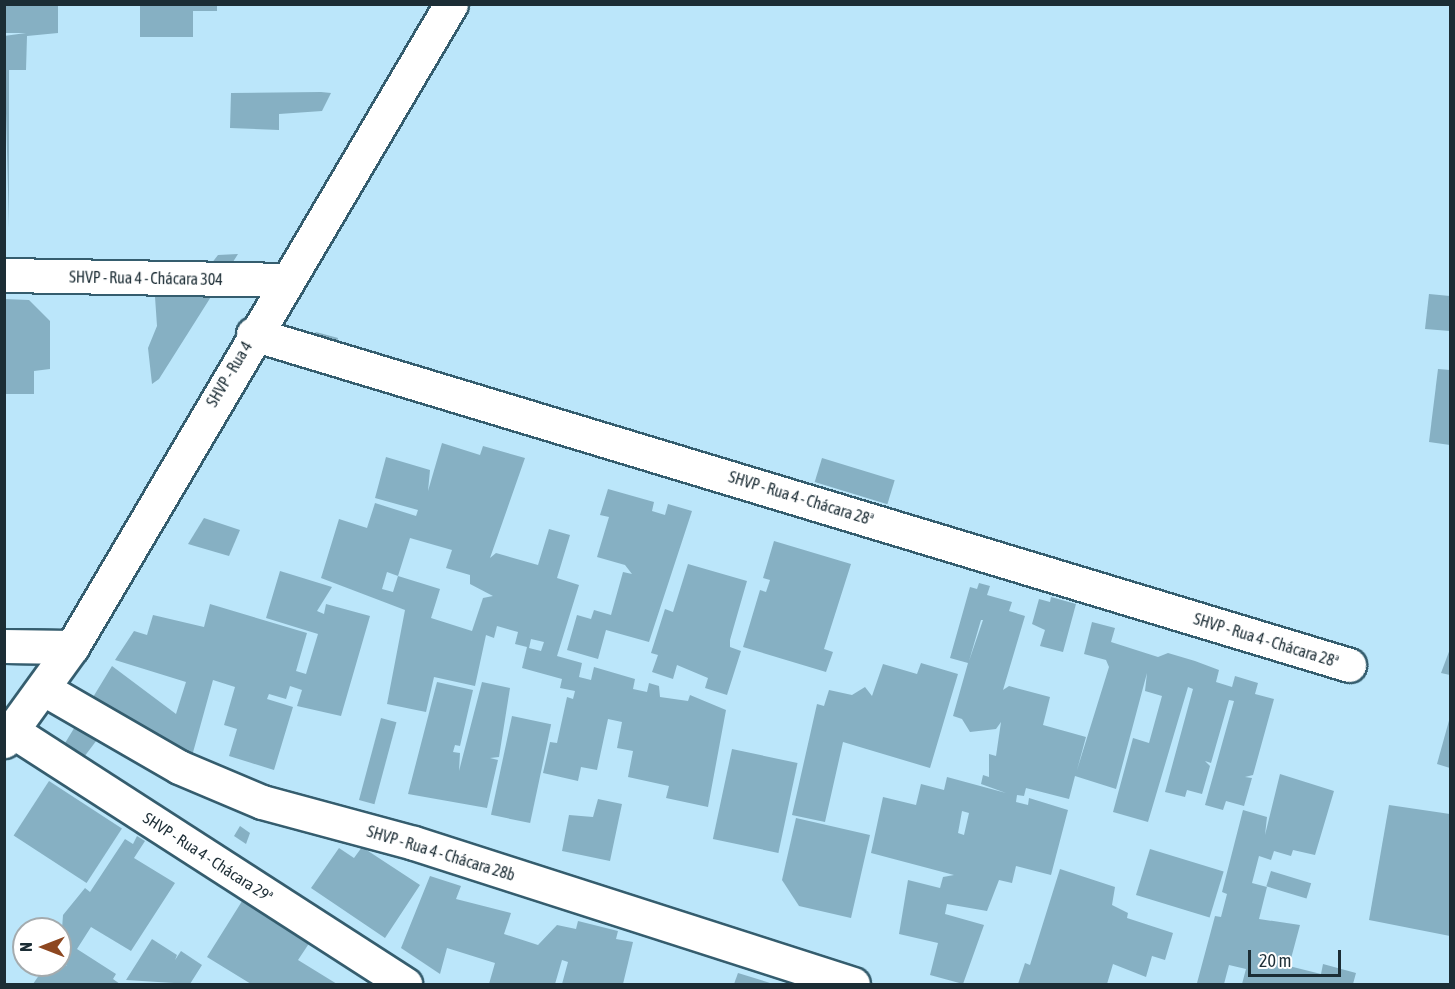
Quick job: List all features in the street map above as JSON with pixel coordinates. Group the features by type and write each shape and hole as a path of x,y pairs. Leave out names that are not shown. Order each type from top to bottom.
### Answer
{"street":[{"name":"SHVP - Rua 4","path":"8,735 44,689 72,647 253,334 451,4"},
{"name":"SHVP - Rua 4 - Chácara 304","path":"4,275 287,280"},
{"name":"SHVP - Rua 4 - Chácara 28ª","path":"253,334 1349,665"},
{"path":"4,646 72,647"},
{"name":"SHVP - Rua 4 - Chácara 28b","path":"44,689 179,767 262,802 414,843 853,984"},
{"name":"SHVP - Rua 4 - Chácara 29ª","path":"8,735 405,984"}],"building":[{"path":"4,4 58,4 58,33 27,36 26,70 9,70 9,228 4,36 26,33 4,33"},
{"path":"140,4 217,4 217,11 193,11 193,37 140,37"},
{"path":"231,93 331,93 322,111 279,114 279,130 230,128"},
{"path":"238,254 159,379 152,384 148,348 157,326 155,297 190,291 218,255"},
{"path":"1429,294 1450,296 1450,331 1425,329"},
{"path":"4,299 29,300 50,321 50,369 34,371 34,394 4,394"},
{"path":"316,332 338,338 334,355 308,343"},
{"path":"1438,369 1450,370 1450,445 1429,442"},
{"path":"442,443 480,455 483,446 525,458 490,558 496,553 538,565 549,529 570,535 557,578 579,585 557,656 582,663 579,677 591,680 594,667 635,679 633,689 647,692 649,683 659,686 660,697 688,701 690,695 726,710 708,807 666,798 669,786 628,777 633,751 617,748 622,722 608,719 597,770 581,767 578,781 543,773 550,742 557,743 567,697 573,699 575,691 560,688 562,679 522,668 527,647 515,644 518,632 497,626 494,638 486,635 475,686 434,677 426,712 387,704 405,610 321,578 339,519 367,528 375,503 416,516 418,510 375,498 386,457 430,470 428,491","holes":["410,538 452,550 446,568 470,575 470,584 493,596 483,598 472,631 431,618 440,589 398,576","387,572 398,576 393,592 382,589","531,639 544,642 541,651 529,648"]},
{"path":"822,458 895,480 887,504 815,482"},
{"path":"608,489 654,502 652,511 665,515 668,504 692,511 649,642 606,630 598,659 567,650 577,615 591,619 594,610 611,615 623,572 632,574 625,565 597,557 609,517 600,515"},
{"path":"204,518 240,530 229,556 188,544"},
{"path":"774,541 851,564 824,649 833,652 826,672 743,647 760,590 766,592 770,580 763,578"},
{"path":"688,564 747,581 730,640 730,647 741,651 727,695 705,688 708,678 677,665 673,679 652,672 658,655 651,653 665,609 673,612"},
{"path":"280,571 332,587 317,611 324,614 326,604 370,616 341,716 297,706 302,690 290,686 286,699 269,694 267,699 293,707 274,770 229,756 237,729 224,725 235,687 213,680 192,756 128,717 109,724 81,761 62,748 112,666 176,714 186,682 115,660 134,631 147,635 153,615 204,627 210,604 307,633 296,671 306,674 318,634 266,618"},
{"path":"979,583 990,586 987,595 1012,602 1009,611 1025,616 1003,690 1009,686 1050,697 1043,725 1086,737 1077,770 1109,667 1106,660 1084,654 1092,622 1115,628 1111,642 1158,657 1168,653 1195,661 1219,670 1216,682 1232,687 1235,676 1258,683 1255,694 1274,699 1253,775 1245,777 1252,778 1244,806 1226,801 1223,810 1205,805 1234,701 1229,700 1211,763 1205,761 1210,766 1202,794 1187,790 1185,797 1165,792 1193,689 1188,687 1148,822 1113,812 1133,738 1149,743 1162,696 1145,691 1147,673 1116,789 1075,776 1069,799 1026,788 1024,796 1017,795 1016,802 1028,805 1029,798 1068,810 1051,875 1016,866 1012,883 999,880 987,911 947,904 945,914 984,925 963,984 930,975 938,943 899,934 908,880 940,888 943,877 954,875 871,853 883,797 916,805 921,784 944,790 947,777 1006,793 981,784 983,775 989,777 989,754 996,756 1001,722 996,729 970,732 962,719 953,716 968,663 950,658 970,587 977,589","holes":["981,620 983,620 969,661","962,811 969,813 964,835 958,833"]},
{"path":"1051,597 1076,604 1063,652 1040,646 1045,630 1032,624 1039,599 1050,602"},
{"path":"1450,649 1450,675 1441,673"},
{"path":"921,663 958,674 930,768 843,742 825,822 792,815 817,704 824,706 829,690 852,695 865,687 872,696 883,664 917,674"},
{"path":"437,682 473,690 460,746 455,745 453,752 460,753 459,771 482,682 510,688 499,757 490,758 498,760 487,808 408,794"},
{"path":"512,716 551,724 530,823 491,815"},
{"path":"1450,717 1450,768 1437,764"},
{"path":"381,718 396,722 374,804 359,800"},
{"path":"732,749 798,763 778,853 713,839"},
{"path":"1280,774 1334,791 1315,855 1293,850 1291,856 1274,851 1271,860 1259,856 1252,883 1267,887 1259,919 1300,925 1289,966 1321,974 1323,964 1356,973 1353,984 1242,984 1246,969 1229,965 1224,984 1197,983 1215,916 1221,917 1227,894 1222,892 1243,810 1267,817 1265,835"},
{"path":"49,781 122,828 87,883 14,836"},
{"path":"598,799 622,804 610,861 562,851 569,815 593,817"},
{"path":"1389,805 1450,814 1450,936 1369,920"},
{"path":"796,818 870,835 851,918 799,906 782,880"},
{"path":"240,826 250,833 246,844 234,836"},
{"path":"137,836 145,841 134,858 175,883 131,951 91,927 77,949 116,974 113,979 120,984 33,984 38,977 72,977 72,917 63,917 63,915 85,888 90,892 125,839 133,844"},
{"path":"362,847 420,885 385,938 311,888 339,848 354,858"},
{"path":"1150,849 1224,872 1210,917 1136,895"},
{"path":"1060,869 1115,887 1112,905 1128,913 1127,918 1173,933 1165,960 1152,956 1146,977 1113,964 1107,984 1018,984 1025,963 1030,965"},
{"path":"1271,871 1311,883 1306,899 1266,886"},
{"path":"430,876 461,886 456,899 511,913 504,934 538,945 557,925 576,929 578,921 618,931 616,939 633,942 623,984 562,984 568,962 562,960 555,984 489,984 495,963 447,948 440,974 401,948"},
{"path":"244,898 310,942 298,960 337,984 251,984 207,957"},
{"path":"152,939 177,955 175,960 181,951 202,965 190,984 126,980"},
{"path":"738,973 767,982 773,984 734,984"}]}
